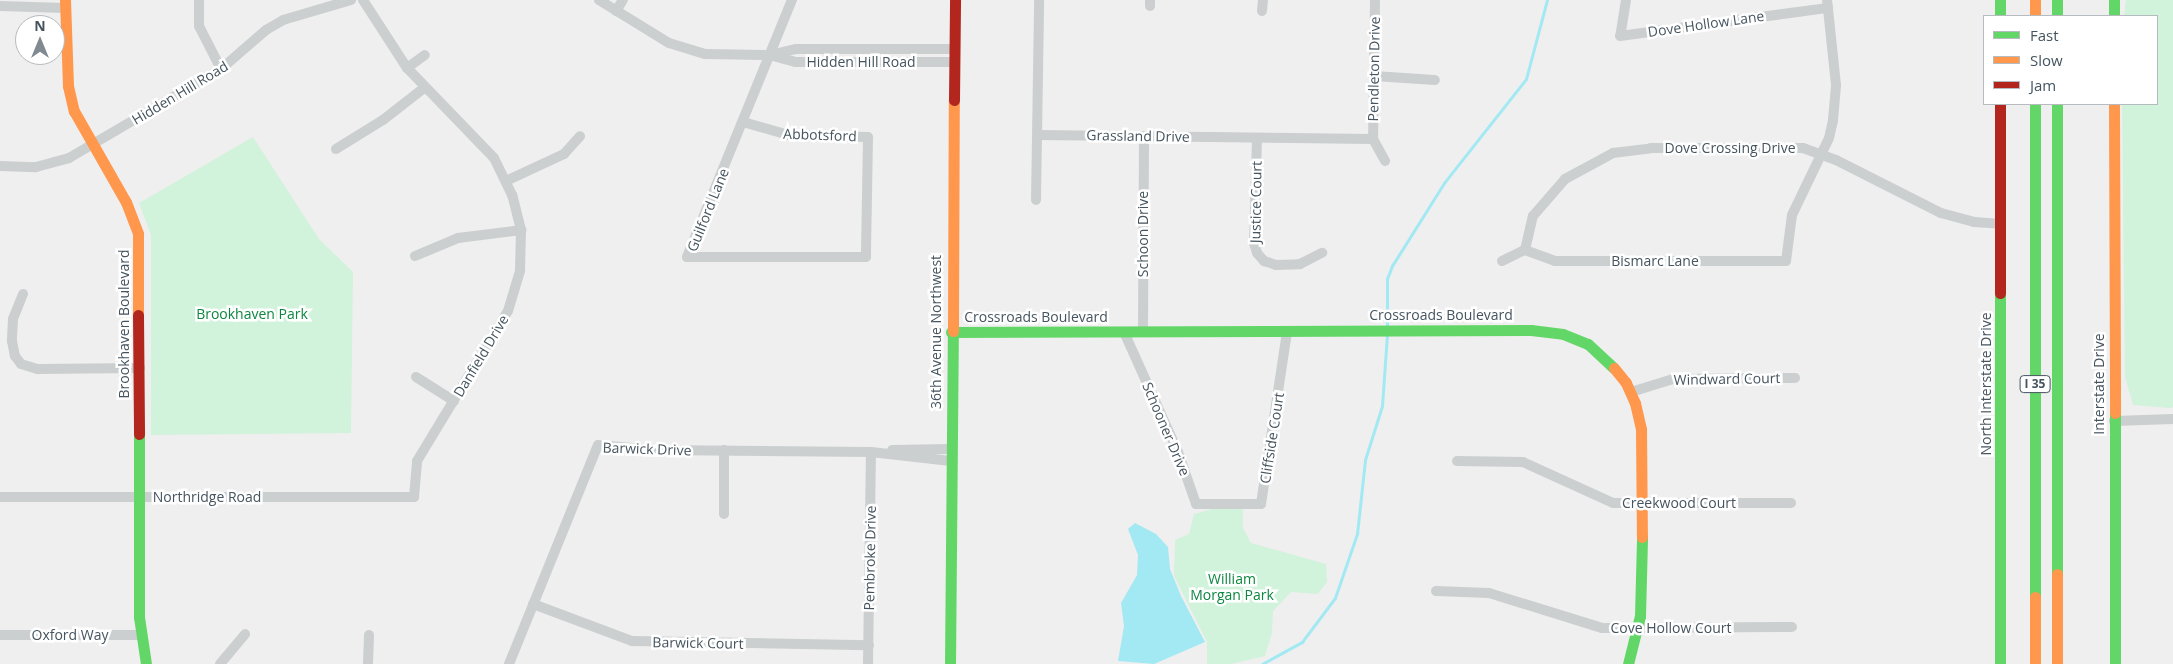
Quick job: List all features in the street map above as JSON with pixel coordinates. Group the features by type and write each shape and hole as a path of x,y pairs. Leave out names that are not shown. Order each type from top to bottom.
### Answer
{"main road":[{"name":"36th Avenue Northwest","path":"950,664 950,455 955,0"},
{"path":"2000,0 2000,15"},
{"path":"2034,0 2034,15"},
{"path":"2056,0 2056,15"},
{"path":"2114,0 2114,15"},
{"name":"Brookhaven Boulevard","path":"65,4 71,99 93,145 126,202 138,234 140,635 146,664"},
{"name":"North Interstate Drive","path":"2000,105 2000,664"},
{"name":"I 35","path":"2035,105 2035,664"},
{"name":"I 35","path":"2057,105 2057,664"},
{"name":"Interstate Drive","path":"2114,105 2115,664"},
{"name":"Crossroads Boulevard","path":"951,332 1531,330 1563,334 1596,350 1618,372 1631,392 1643,442 1642,585 1637,628 1628,664"}],"street":[{"path":"199,0 198,26 221,69"},
{"name":"Hidden Hill Road","path":"0,166 57,163 93,145 221,69 266,30 283,20 351,0"},
{"name":"Danfield Drive","path":"363,0 407,68 424,88 486,147 506,181 521,230 520,271 508,311 417,461 414,496"},
{"name":"Hidden Hill Road","path":"599,0 685,49 716,55 770,55 796,49 954,49"},
{"path":"616,11 623,0"},
{"name":"Guilford Lane","path":"792,0 687,257 866,257"},
{"path":"1036,200 1039,0"},
{"path":"1262,11 1263,0"},
{"name":"Pendleton Drive","path":"1373,139 1375,0"},
{"name":"Dove Hollow Lane","path":"1626,0 1620,36 1828,4"},
{"path":"0,6 65,4"},
{"path":"1821,155 1833,120 1836,85 1828,4"},
{"path":"407,68 425,55"},
{"name":"Hidden Hill Road","path":"770,55 795,62 953,62"},
{"path":"1374,76 1435,80"},
{"path":"336,149 383,120 424,88"},
{"name":"Abbotsford","path":"743,122 789,135 868,137 866,257"},
{"name":"Grassland Drive","path":"1038,135 1373,139"},
{"path":"506,181 564,154 580,136"},
{"name":"Schoon Drive","path":"1143,332 1144,136"},
{"name":"Justice Court","path":"1257,138 1254,243 1257,253 1264,261 1276,264 1308,262 1322,253"},
{"path":"1373,139 1385,161"},
{"name":"Dove Crossing Drive","path":"1525,250 1529,224 1543,200 1576,171 1613,153 1651,148 1803,148 1941,213 1974,222 2001,224"},
{"name":"Bismarc Lane","path":"1525,250 1555,261 1786,261 1792,215 1821,155"},
{"path":"415,256 458,238 521,230"},
{"path":"1502,261 1525,250"},
{"path":"24,294 13,319 12,341 14,356 21,364 37,369 140,368"},
{"name":"Schooner Drive","path":"1124,332 1178,452 1196,504 1221,504"},
{"name":"Cliffside Court","path":"1221,504 1262,504 1287,332"},
{"path":"416,377 454,401"},
{"name":"Windward Court","path":"1631,392 1672,378 1795,378"},
{"path":"2114,421 2173,418"},
{"name":"Barwick Drive","path":"509,664 598,445 950,455"},
{"path":"724,450 724,514"},
{"name":"Pembroke Drive","path":"868,664 871,452"},
{"name":"Creekwood Court","path":"1457,460 1523,462 1600,499 1642,504 1791,503"},
{"name":"Northridge Road","path":"0,498 414,496"},
{"name":"Cove Hollow Court","path":"1436,591 1489,593 1594,626 1637,628 1792,628"},
{"name":"Barwick Court","path":"534,604 632,641 869,645"},
{"path":"220,664 245,634"},
{"name":"Oxford Way","path":"0,635 140,635"},
{"path":"368,664 370,635"}],"green space":[{"path":"2126,0 2173,0 2173,407 2170,408 2133,405 2125,377 2122,105 2158,105 2158,15 2124,15"},
{"name":"Brookhaven Park","path":"253,137 319,239 353,272 351,433 151,435 151,235 139,203"},
{"name":"William Morgan Park","path":"1212,509 1243,509 1243,528 1251,543 1326,564 1327,582 1318,594 1291,592 1273,611 1272,633 1265,656 1231,664 1207,664 1207,642 1174,576 1175,540 1189,534 1194,514"}],"water":[{"path":"1135,523 1156,534 1168,547 1170,569 1181,596 1205,642 1154,664 1118,661 1124,626 1121,603 1137,575 1138,555 1128,529"}],"waterway":[{"path":"1387,325 1387,279 1392,266 1444,183 1526,79 1547,0"},
{"path":"1262,664 1302,642 1335,598 1357,534 1365,460 1382,406 1387,335"}],"traffic: fast":[{"path":"2000,0 2000,15"},
{"path":"2057,0 2057,15"},
{"path":"2114,0 2114,15"},
{"path":"2035,105 2035,597"},
{"path":"2057,105 2057,574"},
{"path":"2000,293 2000,664"},
{"path":"951,332 1531,330 1563,334 1588,344 1614,368"},
{"path":"950,664 953,331"},
{"path":"2115,413 2115,664"},
{"path":"139,434 139,617 146,664"},
{"path":"1628,664 1640,616 1642,537"}],"traffic: slow":[{"path":"65,0 68,86 74,111 126,202 138,234 138,315"},
{"path":"2035,0 2035,15"},
{"path":"953,331 954,100"},
{"path":"2114,105 2115,413"},
{"path":"1614,368 1626,383 1635,403 1641,429 1642,537"},
{"path":"2057,574 2057,664"},
{"path":"2035,597 2035,664"}],"traffic: jam":[{"path":"954,100 955,0"},
{"path":"2000,105 2000,293"},
{"path":"138,315 139,434"}]}
